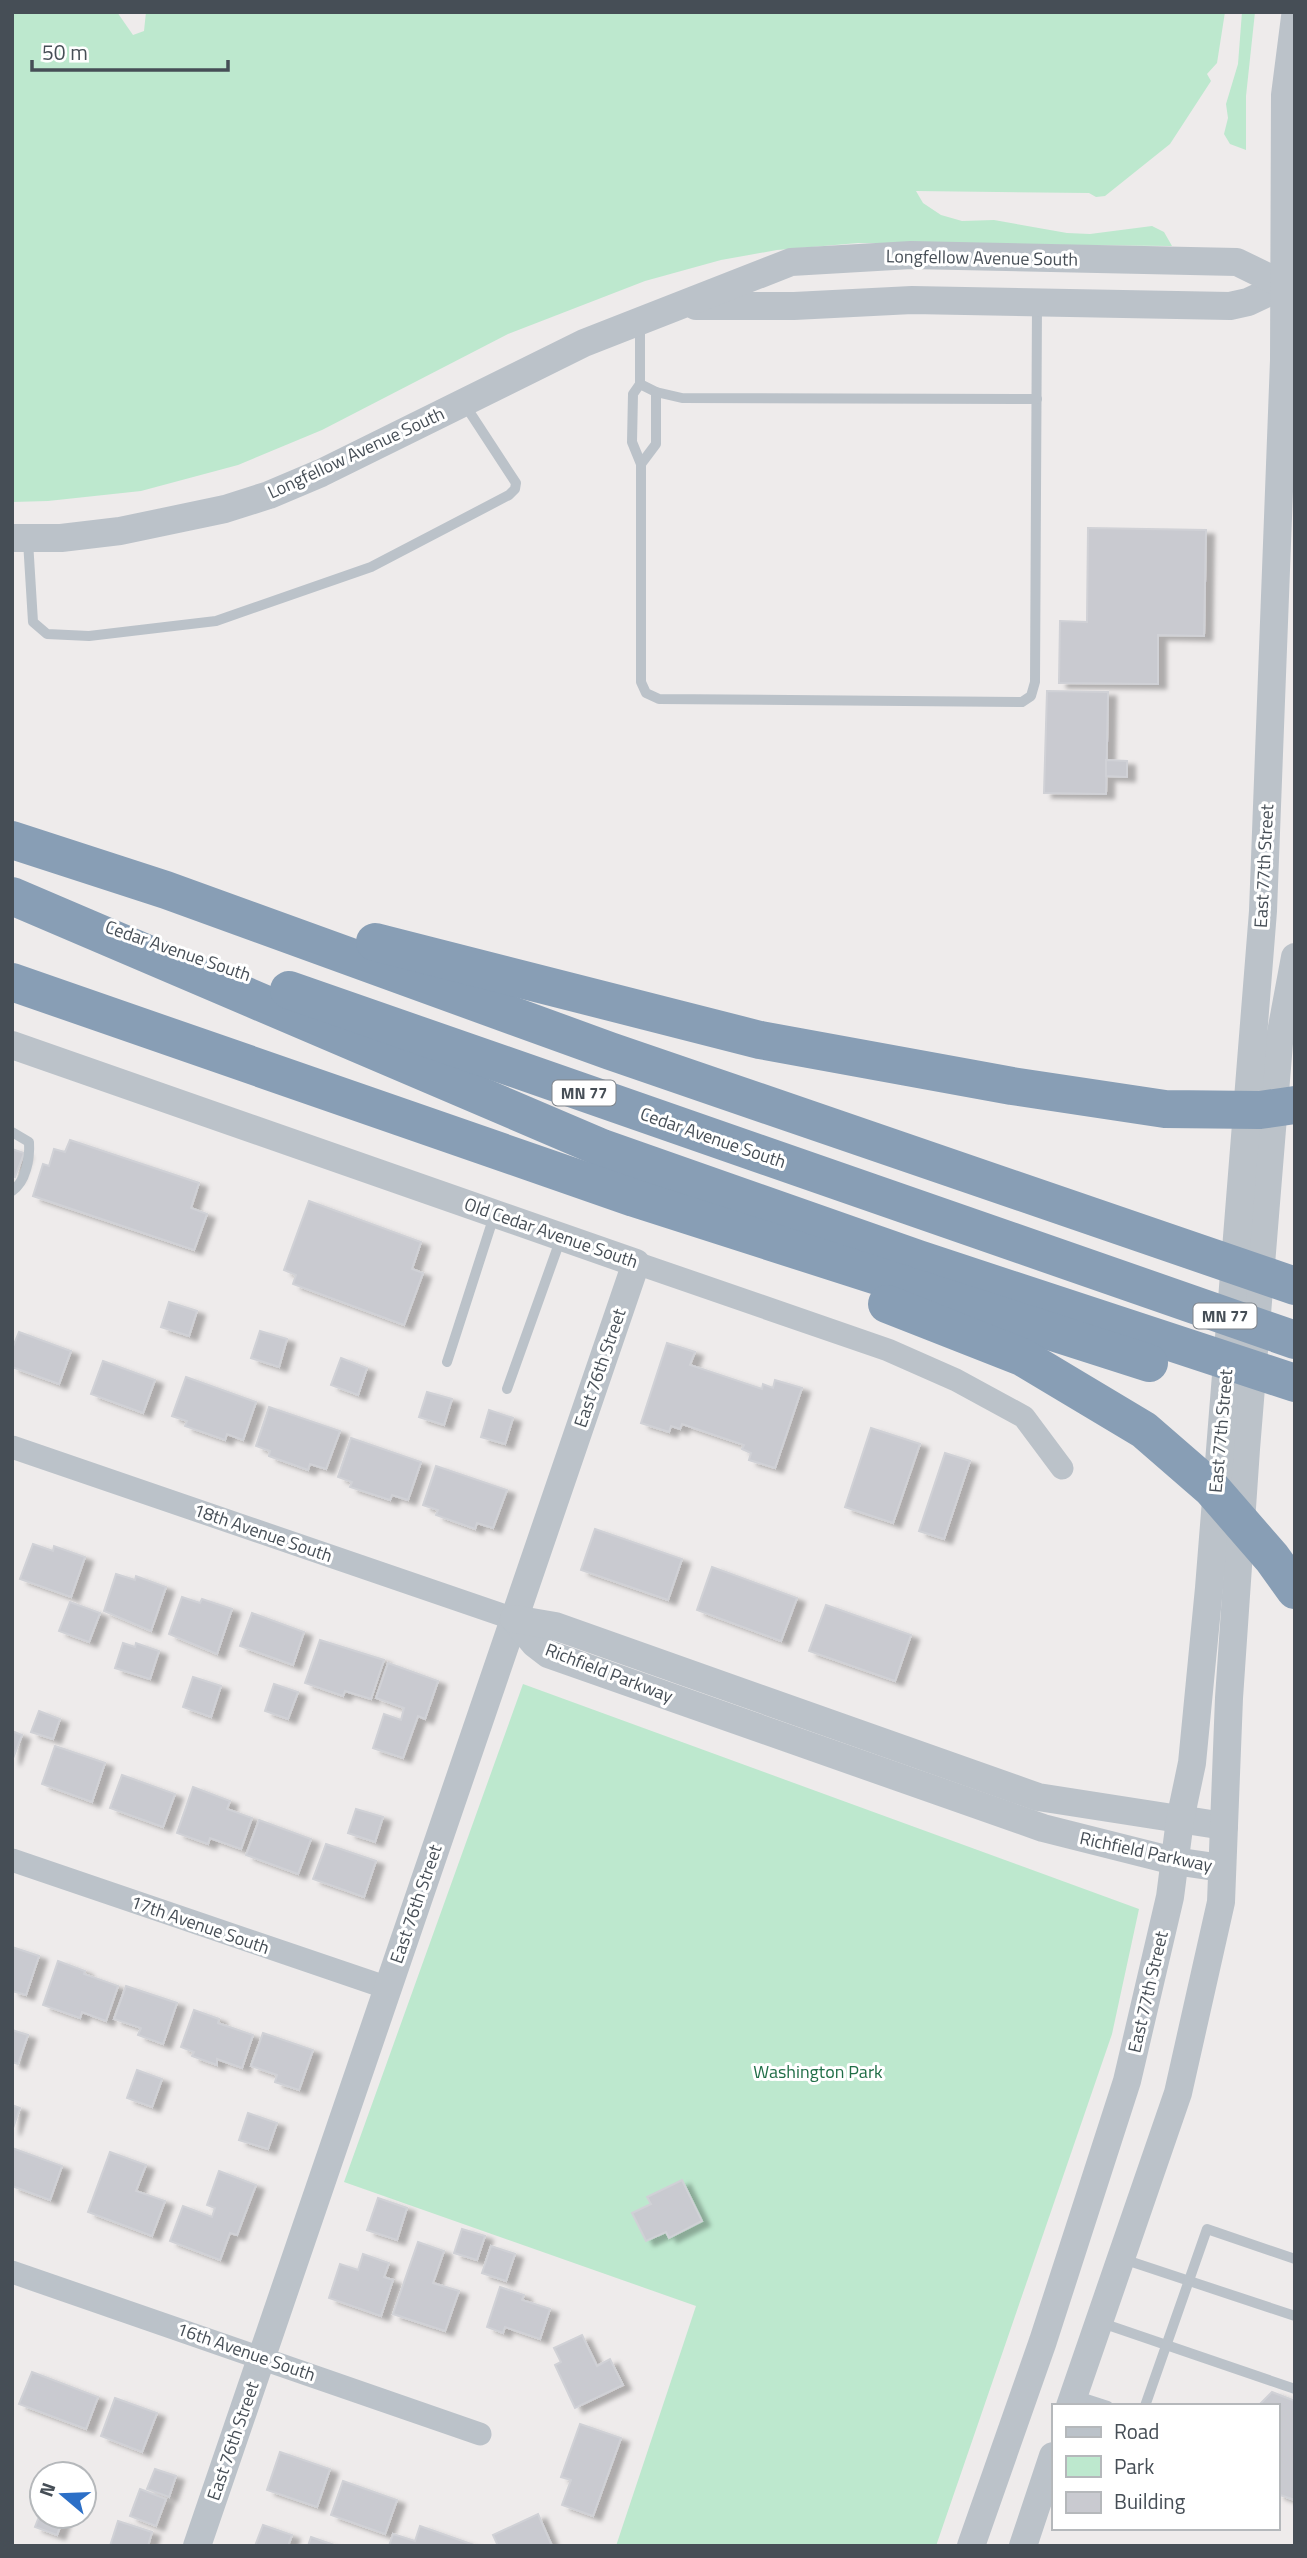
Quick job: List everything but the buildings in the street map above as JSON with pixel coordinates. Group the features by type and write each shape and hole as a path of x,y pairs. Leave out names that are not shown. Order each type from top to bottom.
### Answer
{"highway":[{"path":"12,841 166,890 610,1051 1295,1286"},
{"path":"166,890 760,1040 1012,1087 1165,1109 1260,1110 1295,1105"},
{"path":"12,895 602,1148 918,1259 1295,1410"},
{"name":"Cedar Avenue South","path":"12,895 1295,1340"},
{"path":"12,982 634,1198 1136,1345 1295,1383"},
{"path":"634,1198 684,1226 1022,1357 1144,1430 1212,1489 1272,1558 1295,1590"}],"street":[{"name":"East 77th Street","path":"971,2546 1043,2340 1127,2081 1170,1897 1180,1820 1192,1763 1209,1588 1263,911 1289,285 1285,95 1295,17"},
{"name":"Longfellow Avenue South","path":"20,538 61,538 120,531 225,509 269,495 321,473 584,343 791,262 911,255 1237,262 1289,285"},
{"name":"Longfellow Avenue South","path":"683,306 794,306 912,300 1230,306 1248,302 1289,285"},
{"name":"East 77th Street","path":"1072,2400 1178,2093 1221,1902 1229,1698 1248,1422 1279,1043 1295,957"},
{"name":"Old Cedar Avenue South","path":"12,1045 888,1350 956,1380 1024,1417 1062,1468"},
{"name":"East 76th Street","path":"197,2546 636,1263"},
{"name":"18th Avenue South","path":"12,1447 514,1619"},
{"name":"Richfield Parkway","path":"514,1619 555,1626 1038,1797 1224,1826"},
{"name":"Richfield Parkway","path":"514,1619 535,1644 548,1654 1043,1828 1174,1861 1222,1868"},
{"name":"17th Avenue South","path":"12,1860 388,1988"},
{"name":"16th Avenue South","path":"12,2272 480,2434"},
{"path":"1023,2546 1052,2459"}],"lane":[{"path":"640,321 640,384 633,394 632,442 640,464 641,682 646,693 659,699 1023,702 1031,696 1035,682 1037,304"},
{"path":"640,384 656,392 682,398 1037,399"},
{"path":"640,464 656,444 656,392"},
{"path":"20,538 33,622 47,634 89,636 216,621 371,567 509,495 515,489 516,483 463,402"},
{"path":"12,1132 29,1142 30,1155 20,1185 12,1191"},
{"path":"447,1363 495,1214"},
{"path":"507,1389 561,1238"},
{"path":"1146,2404 1207,2230 1295,2259"},
{"path":"1121,2258 1295,2316"},
{"path":"1099,2322 1295,2389"},
{"path":"1072,2400 1096,2404"}],"green space":[{"path":"12,12 117,12 133,35 144,31 146,12 1225,12 1217,63 1207,74 1211,81 1170,144 1105,196 1096,197 1089,193 916,191 923,203 941,215 962,221 994,220 1067,233 1090,234 1152,226 1164,232 1172,246 858,243 777,250 721,260 645,281 508,334 322,430 238,465 141,491 12,502"},
{"path":"1242,12 1255,12 1246,96 1246,150 1230,144 1224,134 1228,118 1226,104 1238,64"},
{"name":"Washington Park","path":"523,1684 1139,1909 1112,2034 936,2546 616,2546 696,2306 344,2182"}]}
